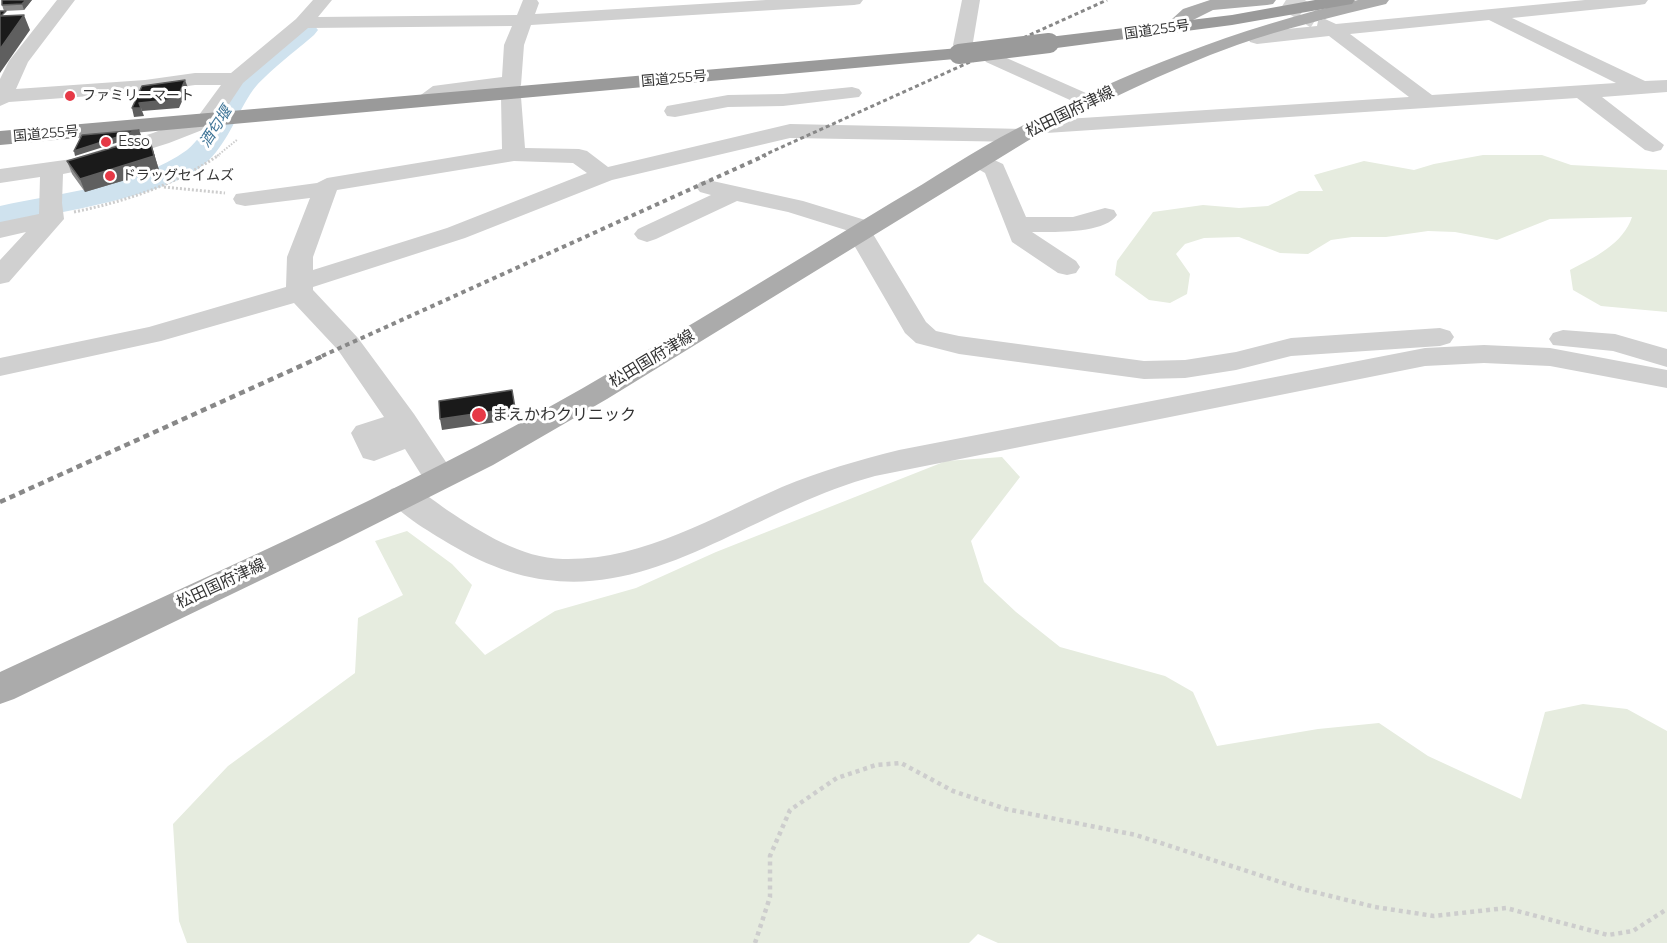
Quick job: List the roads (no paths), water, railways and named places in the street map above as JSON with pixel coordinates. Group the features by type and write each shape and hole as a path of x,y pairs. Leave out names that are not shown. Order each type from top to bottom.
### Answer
{"highway":[{"name":"国道255号","path":"0,138 1049,44 1348,4"}],"main road":[{"name":"松田国府津線","path":"1128,84 1173,57 1177,52 1179,27 1187,14 1217,4 1267,0"},
{"name":"松田国府津線","path":"0,689 481,458 596,393 1028,131 1088,101 1260,31 1348,4 1380,0"}],"street":[{"path":"1,98 19,61 66,0"},
{"path":"0,176 52,170 162,138 211,119 236,80 303,23 323,0"},
{"path":"514,154 511,88 514,45 531,0"},
{"path":"303,23 524,20 854,0"},
{"path":"964,50 971,0"},
{"path":"1468,0 1510,9 1556,48 1642,88"},
{"path":"1257,38 1323,24 1639,0"},
{"path":"1323,24 1356,10 1348,4"},
{"path":"28,19 48,21"},
{"path":"1323,24 1390,71 1429,103"},
{"path":"993,58 1088,101"},
{"path":"1,98 145,86 195,79 236,80"},
{"path":"0,367 105,347 234,315 299,288 456,232 604,175 790,131 1028,131 1112,121 1429,103 1667,86"},
{"path":"424,100 440,90 511,88"},
{"path":"1581,92 1653,146"},
{"path":"675,111 728,101 783,100 852,93"},
{"path":"783,100 789,115 790,131"},
{"path":"439,477 348,344 299,288 300,257 327,185 514,154 579,156 604,175"},
{"path":"979,160 995,169 1021,237 1067,267"},
{"path":"0,276 52,213 52,170"},
{"path":"708,187 794,206 863,230 915,327 926,337 959,345 1144,370 1195,368 1236,361 1291,347 1460,337 1560,339 1615,344 1667,357"},
{"path":"236,196 325,189"},
{"path":"647,234 734,193"},
{"path":"0,230 52,213"},
{"path":"1017,225 1076,224 1105,215"},
{"path":"403,496 487,550 528,565 558,570 607,569 670,549 830,479 899,460 1425,357 1484,354 1550,357 1667,379"}],"waterway":[{"name":"酒匂堰","path":"0,215 122,189 162,176 198,155 215,134 243,85 306,30"}],"tunnel":[{"path":"1286,0 1316,19"}],"railway":[{"path":"762,156 1107,0"},
{"path":"322,356 766,155"},
{"path":"0,502 325,355"}],"place":[{"name":"ファミリーマート","path":"70,96"},
{"name":"Esso","path":"106,142"},
{"name":"ドラッグセイムズ","path":"110,176"},
{"name":"まえかわクリニック","path":"479,415"}]}
